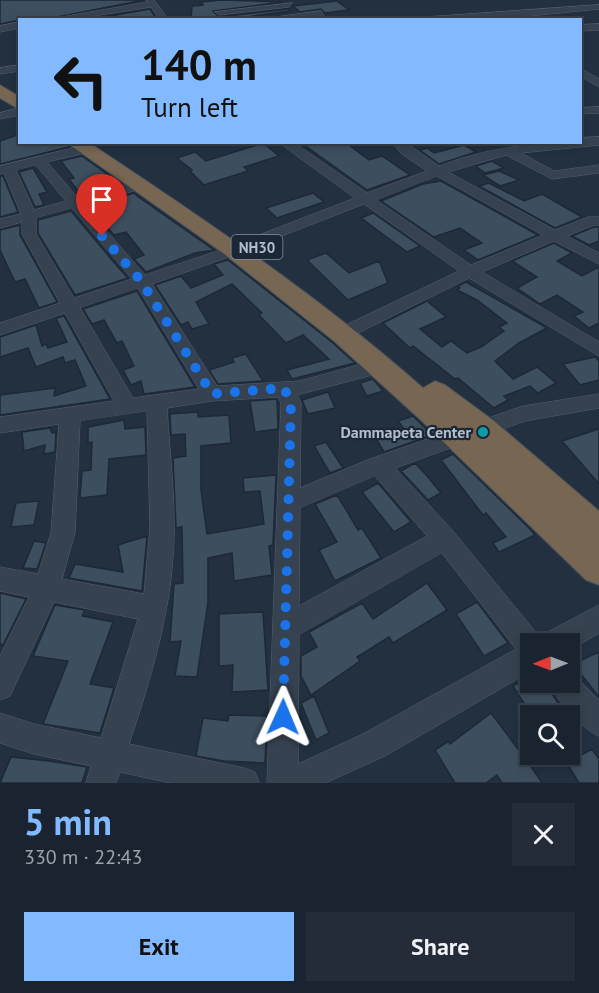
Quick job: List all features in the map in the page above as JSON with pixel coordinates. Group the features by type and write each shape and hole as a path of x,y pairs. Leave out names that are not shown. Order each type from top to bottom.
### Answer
{"highway":[{"path":"0,79 18,92"},
{"path":"0,90 18,104"},
{"name":"NH30","path":"84,145 139,185 243,246 269,254 472,433 599,568"},
{"name":"NH30","path":"84,145 243,246 380,366 472,433 599,532"}],"street":[{"path":"218,0 219,16 289,5"},
{"path":"59,18 151,2 163,18"},
{"path":"82,4 98,18"},
{"path":"431,18 520,14 599,7"},
{"path":"292,18 321,14"},
{"path":"0,29 18,25"},
{"path":"582,28 599,27"},
{"path":"0,71 18,68"},
{"path":"582,71 599,84"},
{"path":"582,86 599,84"},
{"path":"582,111 599,110"},
{"path":"0,116 18,112"},
{"path":"582,142 599,141"},
{"path":"287,144 471,272 599,350"},
{"path":"399,144 406,152 436,171 599,259"},
{"path":"0,330 243,246 365,197 501,149 555,144"},
{"path":"84,145 39,161 4,169 29,216 30,234 127,406"},
{"path":"501,149 552,175 599,169"},
{"path":"39,161 141,281 212,394"},
{"path":"0,224 75,205 139,185"},
{"path":"354,328 405,301 593,220 599,220"},
{"path":"0,425 127,406 157,404 212,394 300,388 380,366"},
{"path":"282,783 291,403 284,388"},
{"path":"288,503 378,465 523,414 599,401"},
{"path":"106,769 142,656 160,565 157,404"},
{"path":"0,686 46,590 63,533 70,414"},
{"path":"378,465 445,539 521,633"},
{"path":"285,628 445,539"},
{"path":"0,579 46,590 153,609"},
{"path":"573,633 599,618"},
{"path":"290,783 334,774 520,663"},
{"path":"573,693 599,721"},
{"path":"0,728 106,769 244,783"}],"building":[{"path":"0,0 144,0 52,18 18,18 18,20 0,24"},
{"path":"222,0 283,2 213,11 219,17 289,9 291,11 252,16 254,18 237,18 236,16 206,18 191,18 192,6 203,5 201,2"},
{"path":"337,1 349,10 325,13 321,9 300,12 293,6"},
{"path":"150,9 156,18 117,18 117,15 98,18"},
{"path":"18,135 18,144 66,144 69,147 0,164 0,141"},
{"path":"260,144 264,144 279,156 244,167 248,171 204,185 190,171 192,170 177,158 195,152 206,161"},
{"path":"303,144 348,144 369,160 382,156 410,175 367,190"},
{"path":"464,145 476,152 439,164 420,150 427,148 434,153"},
{"path":"82,156 121,184 81,195 69,179 74,178 61,161"},
{"path":"492,161 504,168 485,173 476,166"},
{"path":"33,168 47,192 39,194 44,205 35,207 19,172"},
{"path":"499,171 519,180 500,186 483,175"},
{"path":"0,176 3,176 18,212 0,217"},
{"path":"441,181 538,235 478,260 464,250 482,243 460,228 434,237 381,201 423,184"},
{"path":"489,183 524,201 542,194 582,217 555,228 479,186"},
{"path":"134,193 214,250 195,253 146,272 134,259 144,255 126,232 114,235 88,206"},
{"path":"313,193 324,202 277,218 266,208"},
{"path":"71,211 128,278 75,295 38,233 38,220"},
{"path":"373,213 420,246 407,252 361,218"},
{"path":"20,225 20,235 57,302 39,308 25,279 15,282 0,250 0,230"},
{"path":"599,227 599,241 589,245 572,236"},
{"path":"554,243 572,253 557,261 582,276 599,267 599,323 589,328 574,316 583,312 557,295 540,304 517,288 537,277 512,261"},
{"path":"326,253 349,273 379,261 388,283 348,300 307,260"},
{"path":"228,260 355,363 292,379 287,370 329,359 303,335 286,343 259,315 262,313 232,284 196,302 209,324 192,329 188,322 181,325 155,285 181,276 191,288 223,275 214,264"},
{"path":"466,282 547,328 519,343 495,361 513,379 537,367 556,383 538,393 530,386 504,396 508,400 494,408 458,378 455,379 413,346 410,348 383,323 427,301 446,317 420,329 442,347 451,341 467,353 481,347 504,331 499,327 507,323 477,300 457,290 460,288 458,286"},
{"path":"137,291 195,387 144,394 141,381 131,385 123,370 134,366 122,341 117,343 104,320 92,324 83,309"},
{"path":"64,316 110,399 0,415 0,395 55,388 54,396 86,386 75,360 65,363 63,357 36,367 28,348 0,357 0,337 36,325 42,346 46,344 48,348 67,342 56,318"},
{"path":"246,354 263,381 218,384 209,370 234,362 232,358"},
{"path":"595,357 599,361 599,380 580,385 563,364"},
{"path":"373,379 383,391 367,396 360,383"},
{"path":"328,392 335,408 308,414 302,400"},
{"path":"277,399 278,429 255,432 250,401"},
{"path":"198,412 198,417 229,415 231,443 201,446 201,490 207,534 264,524 260,491 244,492 243,478 276,475 273,545 269,546 272,575 234,581 232,553 208,558 208,602 197,677 175,676 181,641 170,642 174,584 183,583 182,527 176,528 173,458 186,456 185,434 171,435 170,414"},
{"path":"413,416 432,435 384,452 377,440 405,430 398,421"},
{"path":"124,420 125,429 145,427 146,455 109,459 107,495 80,498 82,471 91,470 92,442 88,443 88,427"},
{"path":"50,428 52,433 56,432 55,452 44,454 45,445 24,451 22,432"},
{"path":"599,429 599,484 562,441"},
{"path":"326,442 343,468 330,473 314,446"},
{"path":"453,454 535,535 499,552 493,543 506,537 486,513 483,515 441,460"},
{"path":"415,463 441,493 428,500 401,471"},
{"path":"378,483 411,522 394,532 362,492"},
{"path":"337,495 358,530 362,528 381,558 335,581 319,550 337,542 315,504"},
{"path":"39,501 34,525 11,527 16,503"},
{"path":"147,536 142,591 69,578 75,564 123,572 118,545"},
{"path":"34,541 46,543 37,569 23,568"},
{"path":"427,583 447,610 393,643 389,637 357,657 360,661 311,695 301,676 301,656 317,647 309,632 362,603 373,619"},
{"path":"0,593 26,599 3,645 0,644"},
{"path":"477,602 508,643 484,656 456,614"},
{"path":"55,605 85,610 82,616 113,622 90,684 114,688 100,733 43,724 68,661 33,656"},
{"path":"263,612 268,690 232,692 233,665 219,666 219,614"},
{"path":"599,652 599,697 580,673 580,661"},
{"path":"520,682 520,693 551,693 560,705 525,705 513,686"},
{"path":"314,696 329,733 316,740 301,703"},
{"path":"491,713 520,752 520,765 530,765 542,783 502,783 497,775 486,783 455,783 435,750 449,741 450,744"},
{"path":"229,715 267,716 265,763 224,761 196,756 203,718 228,721"},
{"path":"592,749 599,759 599,783 579,783 568,765 580,765 580,756"},
{"path":"11,757 87,767 82,783 0,783"}],"place":[{"name":"Dammapeta Center","path":"483,432"}],"route":[{"path":"102,236 141,281 212,394 284,388 291,403 283,717"}]}
